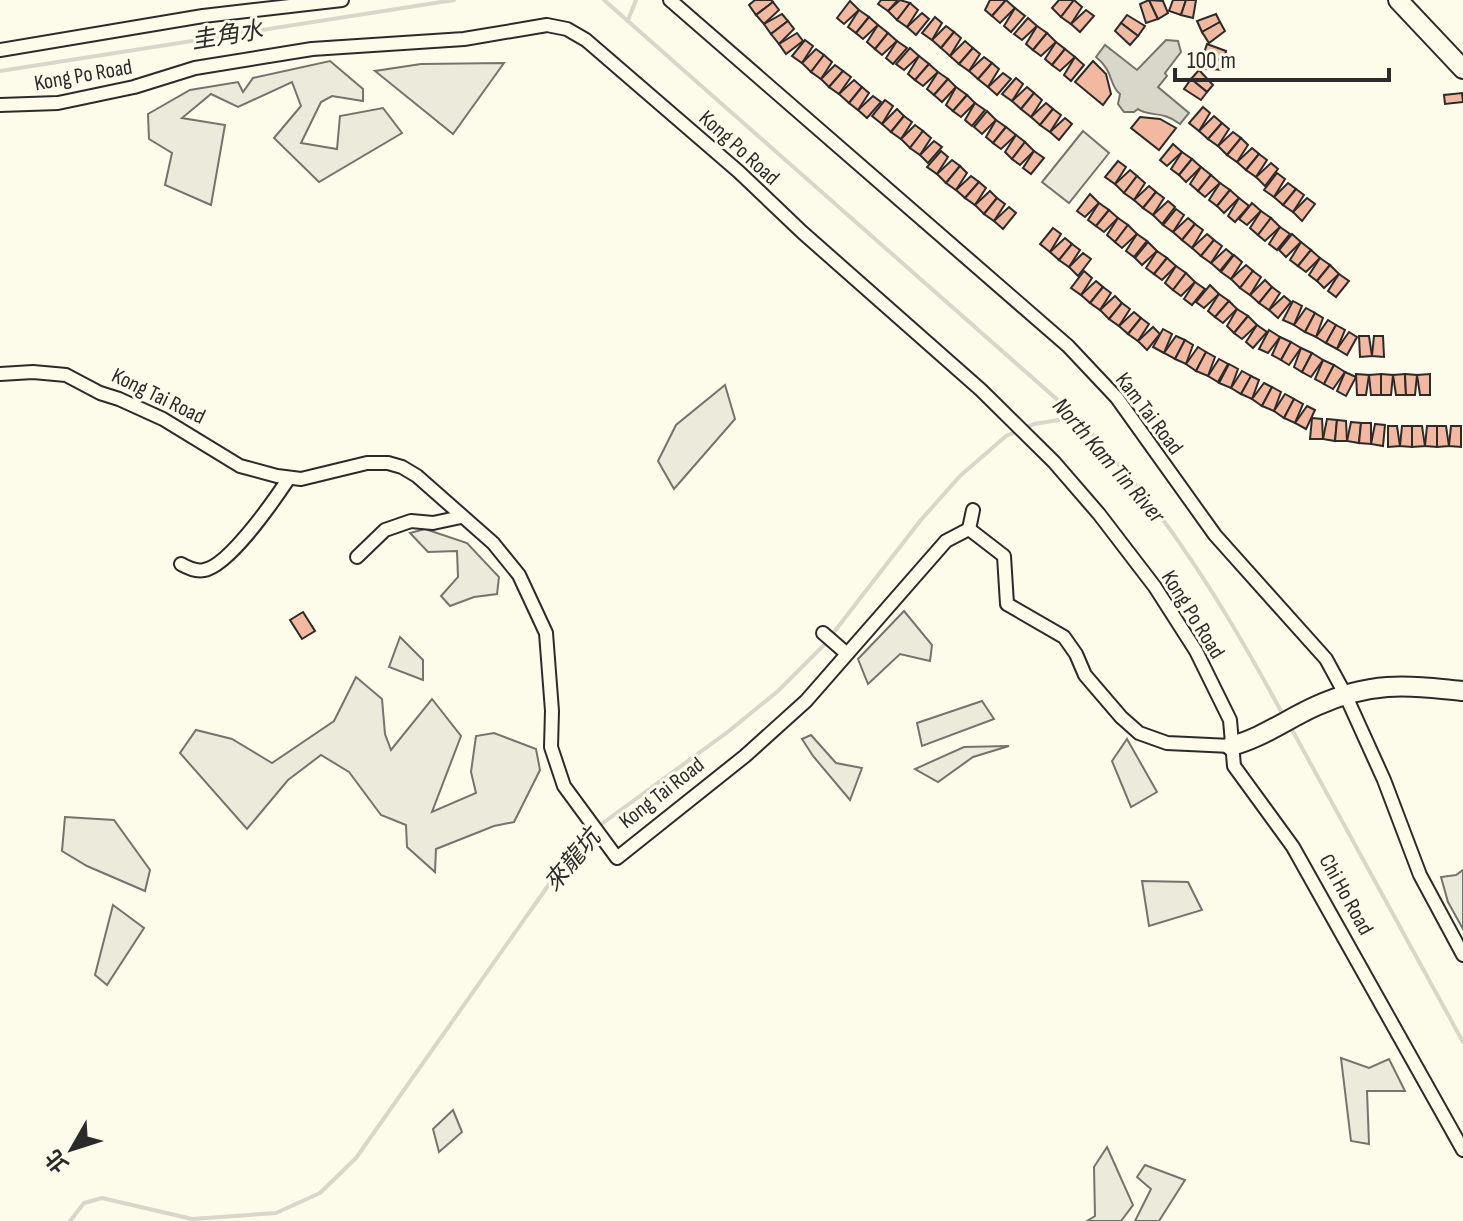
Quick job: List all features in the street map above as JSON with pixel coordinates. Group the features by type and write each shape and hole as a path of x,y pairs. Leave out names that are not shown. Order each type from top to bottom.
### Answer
{"street":[{"path":"0,50 203,16 342,0"},
{"name":"Kam Tai Road","path":"670,0 1068,346 1117,398 1215,535 1326,659 1384,780 1420,875 1463,955"},
{"path":"1398,0 1463,69"},
{"name":"Kong Po Road","path":"0,105 58,103 134,87 204,67 312,49 464,39 547,25 567,29 596,48 682,122 1008,415 1054,462 1099,514 1168,606 1220,696 1230,720 1231,746"},
{"name":"Kong Tai Road","path":"0,374 33,372 66,375 163,419 240,466 289,478 301,479 367,463 388,463 417,476 493,543 519,575 546,633 552,711 551,747 564,786 617,858 745,756 806,701 946,541 969,529"},
{"path":"181,564 202,571 214,567 266,512 289,478"},
{"path":"973,510 969,529 1004,556 1007,604 1064,637 1085,675 1139,733 1167,743 1231,746 1254,740 1314,707 1374,686 1463,691"},
{"path":"357,557 385,530 411,521 433,523 461,517"},
{"path":"823,633 846,653"},
{"name":"Chi Ho Road","path":"1231,746 1234,766 1293,847 1463,1150"}],"shaded area":[{"path":"1166,40 1178,41 1181,52 1158,87 1189,113 1180,124 1138,109 1124,112 1118,104 1120,94 1106,68 1096,57 1105,45 1137,70"},
{"path":"330,61 363,89 363,101 332,96 321,102 301,143 337,149 340,116 383,108 402,133 319,182 274,138 301,106 292,82 238,107 211,94 182,118 225,125 211,205 165,185 172,153 149,139 148,114 190,90 238,82 243,92 253,78"},
{"path":"504,63 453,134 375,71 421,64"},
{"path":"1083,131 1109,153 1069,203 1042,182"},
{"path":"725,385 735,419 674,489 658,461 676,425"},
{"path":"425,529 467,543 499,577 497,594 474,597 450,606 441,596 458,577 457,551 428,552 410,533"},
{"path":"904,611 932,645 930,661 900,654 868,684 858,659"},
{"path":"400,637 423,660 423,680 389,667"},
{"path":"356,677 382,699 385,734 391,750 432,699 461,736 432,812 476,793 471,772 476,736 494,733 536,749 540,770 514,822 494,826 436,849 435,872 407,847 406,825 381,815 349,772 321,755 288,780 247,829 180,753 196,730 232,739 272,763 334,721"},
{"path":"982,701 994,719 922,746 917,723"},
{"path":"811,735 836,763 862,768 850,800 802,739"},
{"path":"1127,739 1157,792 1131,807 1112,761"},
{"path":"1009,746 973,757 938,782 915,769 964,747"},
{"path":"65,817 114,820 150,870 145,891 87,866 62,851"},
{"path":"1463,870 1463,929 1448,902 1441,877 1456,875"},
{"path":"1142,881 1188,882 1202,910 1149,926"},
{"path":"113,905 144,928 107,985 95,975"},
{"path":"1341,1058 1369,1068 1389,1059 1405,1091 1367,1091 1369,1144 1351,1141"},
{"path":"453,1110 462,1132 439,1152 433,1129"},
{"path":"1107,1147 1133,1205 1121,1221 1087,1221 1095,1216 1094,1167"},
{"path":"1145,1165 1185,1180 1159,1221 1135,1221 1151,1189 1137,1177"}],"building":[{"path":"755,0 773,2 756,15 749,5"},
{"path":"881,0 897,1 888,11 878,4"},
{"path":"900,0 910,3 897,20 888,11"},
{"path":"990,0 1006,0 992,16 985,10"},
{"path":"1006,0 1015,8 1000,23 992,16"},
{"path":"1059,0 1074,0 1061,17 1052,8"},
{"path":"1074,0 1082,7 1071,24 1061,17"},
{"path":"1149,0 1158,19 1146,23 1140,4"},
{"path":"1149,0 1163,1 1168,13 1158,19"},
{"path":"1173,0 1186,0 1181,15 1169,11"},
{"path":"1186,0 1196,0 1193,18 1181,15"},
{"path":"850,1 859,10 844,24 837,18"},
{"path":"773,2 779,10 764,24 756,15"},
{"path":"910,3 918,10 907,27 897,20"},
{"path":"1015,8 1025,16 1011,32 1004,26"},
{"path":"859,10 869,17 856,33 848,27"},
{"path":"1086,10 1094,16 1080,32 1071,24"},
{"path":"922,13 929,19 916,35 907,27"},
{"path":"782,14 788,21 771,34 764,24"},
{"path":"1216,14 1220,22 1202,32 1197,21"},
{"path":"1127,15 1145,26 1138,36 1121,23"},
{"path":"869,17 878,25 863,39 856,33"},
{"path":"935,17 942,23 932,40 922,33"},
{"path":"1028,18 1037,26 1022,40 1014,34"},
{"path":"788,21 794,29 779,44 771,34"},
{"path":"1220,22 1225,31 1209,43 1202,32"},
{"path":"1121,23 1138,36 1130,45 1115,31"},
{"path":"878,25 888,33 875,49 867,42"},
{"path":"946,26 954,32 941,48 932,40"},
{"path":"1037,26 1047,33 1033,50 1026,44"},
{"path":"954,32 961,38 950,56 941,48"},
{"path":"797,33 803,41 786,54 779,44"},
{"path":"888,33 897,41 882,55 875,49"},
{"path":"1047,33 1056,42 1041,56 1033,50"},
{"path":"805,40 813,46 802,63 792,56"},
{"path":"897,41 907,48 893,64 886,58"},
{"path":"965,41 973,48 959,64 950,56"},
{"path":"1056,42 1065,49 1052,65 1045,59"},
{"path":"1207,44 1226,51 1224,61 1203,56"},
{"path":"910,48 919,56 904,70 896,64"},
{"path":"973,48 980,54 969,71 959,64"},
{"path":"816,49 824,55 811,72 802,63"},
{"path":"1065,49 1075,57 1060,71 1052,65"},
{"path":"824,55 832,62 821,79 811,72"},
{"path":"919,56 929,64 915,80 908,74"},
{"path":"1203,56 1224,61 1222,70 1201,68"},
{"path":"984,57 992,63 978,79 969,71"},
{"path":"1075,57 1084,65 1071,81 1064,75"},
{"path":"1093,61 1106,74 1111,94 1103,105 1075,82"},
{"path":"992,63 999,69 988,87 978,79"},
{"path":"929,64 938,72 923,86 915,80"},
{"path":"835,65 843,71 829,87 821,79"},
{"path":"1199,70 1213,85 1207,92 1191,79"},
{"path":"843,71 851,77 839,94 829,87"},
{"path":"938,72 948,79 934,95 927,89"},
{"path":"1003,73 1011,79 997,95 988,87"},
{"path":"1016,78 1023,84 1012,101 1002,94"},
{"path":"948,79 956,87 942,102 934,95"},
{"path":"1191,79 1207,92 1201,100 1184,89"},
{"path":"854,80 862,87 849,103 839,94"},
{"path":"862,87 869,93 858,110 849,103"},
{"path":"956,87 967,95 953,111 946,105"},
{"path":"1027,87 1034,93 1021,109 1012,101"},
{"path":"1034,93 1042,100 1031,117 1021,109"},
{"path":"1462,93 1463,102 1445,104 1444,95"},
{"path":"967,95 975,103 961,117 953,111"},
{"path":"873,96 881,102 867,118 858,110"},
{"path":"885,100 893,106 882,124 872,116"},
{"path":"975,103 985,110 972,126 965,120"},
{"path":"1046,103 1053,109 1040,125 1031,117"},
{"path":"1203,107 1210,113 1199,131 1189,123"},
{"path":"897,109 904,116 891,132 882,124"},
{"path":"1053,109 1061,115 1050,132 1040,125"},
{"path":"987,111 996,120 982,134 974,127"},
{"path":"904,116 912,122 901,139 891,132"},
{"path":"1214,116 1222,123 1208,139 1199,131"},
{"path":"1140,117 1160,119 1176,128 1159,150 1131,128"},
{"path":"1065,118 1072,124 1059,140 1050,132"},
{"path":"996,120 1006,127 993,143 986,137"},
{"path":"1222,123 1229,129 1218,146 1208,139"},
{"path":"915,125 923,131 910,148 901,139"},
{"path":"1006,127 1016,135 1001,149 993,143"},
{"path":"923,131 931,138 920,155 910,148"},
{"path":"1233,132 1241,138 1227,155 1218,146"},
{"path":"1016,135 1025,142 1012,159 1005,152"},
{"path":"1241,138 1248,145 1237,162 1227,155"},
{"path":"934,141 942,147 928,163 920,155"},
{"path":"1025,142 1034,151 1020,165 1012,159"},
{"path":"1173,144 1182,152 1167,166 1160,160"},
{"path":"1252,148 1259,154 1246,170 1237,162"},
{"path":"941,151 948,157 937,174 927,167"},
{"path":"1034,151 1044,158 1031,174 1023,168"},
{"path":"1182,152 1192,159 1179,175 1171,169"},
{"path":"1259,154 1267,160 1256,177 1246,170"},
{"path":"1192,159 1201,167 1186,182 1179,175"},
{"path":"952,160 960,166 946,183 937,174"},
{"path":"1118,161 1126,167 1115,184 1105,177"},
{"path":"1271,163 1278,169 1265,186 1256,177"},
{"path":"960,166 967,173 956,190 946,183"},
{"path":"1201,167 1211,175 1198,191 1190,184"},
{"path":"1130,170 1137,176 1124,193 1115,184"},
{"path":"1277,173 1285,179 1274,197 1264,190"},
{"path":"1211,175 1220,183 1205,197 1198,191"},
{"path":"971,176 979,182 965,198 956,190"},
{"path":"1137,176 1145,183 1134,200 1124,193"},
{"path":"979,182 986,188 975,205 965,198"},
{"path":"1220,183 1230,190 1217,206 1209,200"},
{"path":"1288,183 1296,189 1283,205 1274,197"},
{"path":"1149,186 1156,192 1143,208 1134,200"},
{"path":"1296,189 1304,195 1293,212 1283,205"},
{"path":"1230,190 1239,198 1224,213 1217,206"},
{"path":"990,191 997,198 984,214 975,205"},
{"path":"1156,192 1164,198 1153,215 1143,208"},
{"path":"1090,194 1099,203 1085,217 1077,211"},
{"path":"997,198 1005,204 994,221 984,214"},
{"path":"1239,198 1249,206 1235,222 1228,216"},
{"path":"1307,198 1315,204 1302,221 1293,212"},
{"path":"1168,201 1175,207 1162,224 1153,215"},
{"path":"1099,203 1109,210 1096,226 1088,220"},
{"path":"1252,203 1261,211 1247,225 1239,219"},
{"path":"1009,207 1016,213 1003,229 994,221"},
{"path":"1176,209 1184,215 1173,232 1163,225"},
{"path":"1109,210 1118,218 1104,232 1096,226"},
{"path":"1261,211 1271,218 1258,235 1250,228"},
{"path":"1118,218 1128,225 1115,242 1107,235"},
{"path":"1188,218 1195,224 1182,240 1173,232"},
{"path":"1271,218 1280,227 1265,241 1258,235"},
{"path":"1195,224 1203,230 1192,248 1182,240"},
{"path":"1128,225 1137,234 1122,248 1115,242"},
{"path":"1280,227 1290,234 1277,250 1269,244"},
{"path":"1053,228 1061,234 1050,252 1040,244"},
{"path":"1137,234 1147,241 1134,257 1126,251"},
{"path":"1207,234 1214,240 1201,256 1192,248"},
{"path":"1292,234 1301,242 1286,257 1279,250"},
{"path":"1065,238 1072,244 1059,260 1050,252"},
{"path":"1214,240 1222,246 1211,263 1201,256"},
{"path":"1148,242 1157,251 1142,265 1135,258"},
{"path":"1301,242 1311,250 1298,266 1290,260"},
{"path":"1072,244 1080,250 1069,267 1059,260"},
{"path":"1226,249 1233,255 1220,271 1211,263"},
{"path":"1311,250 1320,258 1306,272 1298,266"},
{"path":"1157,251 1167,258 1154,274 1146,268"},
{"path":"1083,253 1091,259 1078,276 1069,267"},
{"path":"1234,255 1242,262 1231,279 1221,272"},
{"path":"1167,258 1176,266 1162,280 1154,274"},
{"path":"1320,258 1330,265 1317,281 1309,275"},
{"path":"1246,265 1253,271 1240,288 1231,279"},
{"path":"1330,265 1339,274 1324,288 1317,281"},
{"path":"1176,266 1186,273 1173,290 1165,283"},
{"path":"1084,271 1092,278 1081,295 1071,288"},
{"path":"1253,271 1261,277 1250,295 1240,288"},
{"path":"1186,273 1195,282 1181,296 1173,290"},
{"path":"1339,274 1349,281 1336,297 1328,291"},
{"path":"1265,280 1272,287 1259,303 1250,295"},
{"path":"1096,281 1103,287 1090,303 1081,295"},
{"path":"1195,282 1205,289 1192,305 1184,299"},
{"path":"1210,285 1219,294 1204,308 1196,302"},
{"path":"1103,287 1111,293 1100,310 1090,303"},
{"path":"1272,287 1280,293 1269,310 1259,303"},
{"path":"1219,294 1229,301 1215,317 1208,311"},
{"path":"1115,296 1122,303 1109,319 1100,310"},
{"path":"1284,296 1291,302 1278,318 1269,310"},
{"path":"1229,301 1237,309 1223,323 1215,317"},
{"path":"1293,301 1302,306 1294,325 1283,320"},
{"path":"1122,303 1130,309 1119,326 1109,319"},
{"path":"1306,308 1315,313 1305,332 1294,325"},
{"path":"1237,309 1248,316 1234,333 1227,326"},
{"path":"1134,312 1141,318 1128,334 1119,326"},
{"path":"1315,313 1323,318 1316,337 1305,332"},
{"path":"1248,316 1257,325 1242,339 1234,333"},
{"path":"1141,318 1149,324 1138,341 1128,334"},
{"path":"1328,320 1336,325 1326,343 1316,337"},
{"path":"1257,325 1267,332 1253,348 1246,342"},
{"path":"1336,325 1345,330 1337,349 1326,343"},
{"path":"1153,327 1160,334 1147,350 1138,341"},
{"path":"1163,329 1172,334 1164,353 1153,347"},
{"path":"1269,330 1280,337 1268,353 1259,349"},
{"path":"1349,332 1357,337 1347,355 1337,349"},
{"path":"1176,336 1185,340 1175,359 1164,353"},
{"path":"1359,336 1369,336 1372,356 1360,357"},
{"path":"1374,336 1383,336 1384,357 1372,356"},
{"path":"1280,337 1291,342 1281,360 1272,355"},
{"path":"1185,340 1193,345 1186,364 1175,359"},
{"path":"1291,342 1301,348 1289,365 1281,360"},
{"path":"1198,347 1206,352 1196,371 1186,364"},
{"path":"1301,348 1312,353 1302,372 1294,367"},
{"path":"1206,352 1215,357 1208,376 1196,371"},
{"path":"1312,353 1323,360 1311,377 1302,372"},
{"path":"1219,359 1228,364 1218,382 1208,376"},
{"path":"1323,360 1334,365 1324,384 1315,379"},
{"path":"1229,364 1238,369 1231,388 1219,383"},
{"path":"1334,365 1345,372 1333,389 1324,384"},
{"path":"1242,371 1251,376 1241,394 1231,388"},
{"path":"1345,372 1356,377 1346,396 1337,391"},
{"path":"1356,374 1369,375 1366,395 1357,395"},
{"path":"1381,374 1381,395 1371,395 1369,375"},
{"path":"1381,374 1393,375 1391,395 1381,395"},
{"path":"1405,374 1406,395 1396,395 1393,375"},
{"path":"1405,374 1417,375 1415,395 1406,395"},
{"path":"1430,374 1430,395 1420,395 1417,375"},
{"path":"1251,376 1259,380 1252,399 1241,394"},
{"path":"1264,383 1272,387 1262,406 1252,399"},
{"path":"1272,387 1281,392 1274,411 1262,406"},
{"path":"1285,394 1294,399 1284,418 1274,411"},
{"path":"1294,399 1303,404 1295,423 1284,418"},
{"path":"1307,406 1315,410 1306,429 1295,423"},
{"path":"1312,418 1322,419 1323,439 1310,439"},
{"path":"1327,419 1337,420 1335,441 1323,439"},
{"path":"1337,420 1346,421 1347,441 1335,441"},
{"path":"1351,422 1361,423 1359,443 1347,441"},
{"path":"1361,423 1371,423 1371,444 1359,443"},
{"path":"1375,424 1385,425 1383,446 1371,444"},
{"path":"1388,426 1397,426 1400,446 1388,447"},
{"path":"1402,426 1412,426 1412,447 1400,446"},
{"path":"1412,426 1422,426 1425,446 1412,447"},
{"path":"1427,426 1437,426 1437,447 1425,446"},
{"path":"1437,426 1446,426 1449,446 1437,447"},
{"path":"1451,426 1461,426 1461,447 1449,446"},
{"path":"303,612 315,631 302,639 290,620"}],"waterway":[{"name":"圭角水","path":"0,71 454,0"},
{"name":"North Kam Tin River","path":"604,0 1077,417 1173,533 1224,611 1283,715"},
{"path":"628,20 636,0"},
{"name":"來龍坑","path":"70,1221 84,1203 102,1198 192,1219 276,1213 320,1193 356,1158 557,873 603,823 729,731 778,691 824,645 920,521 960,476 1006,436 1034,424 1077,417"},
{"name":"North Kam Tin River","path":"1290,726 1463,1042"}]}
